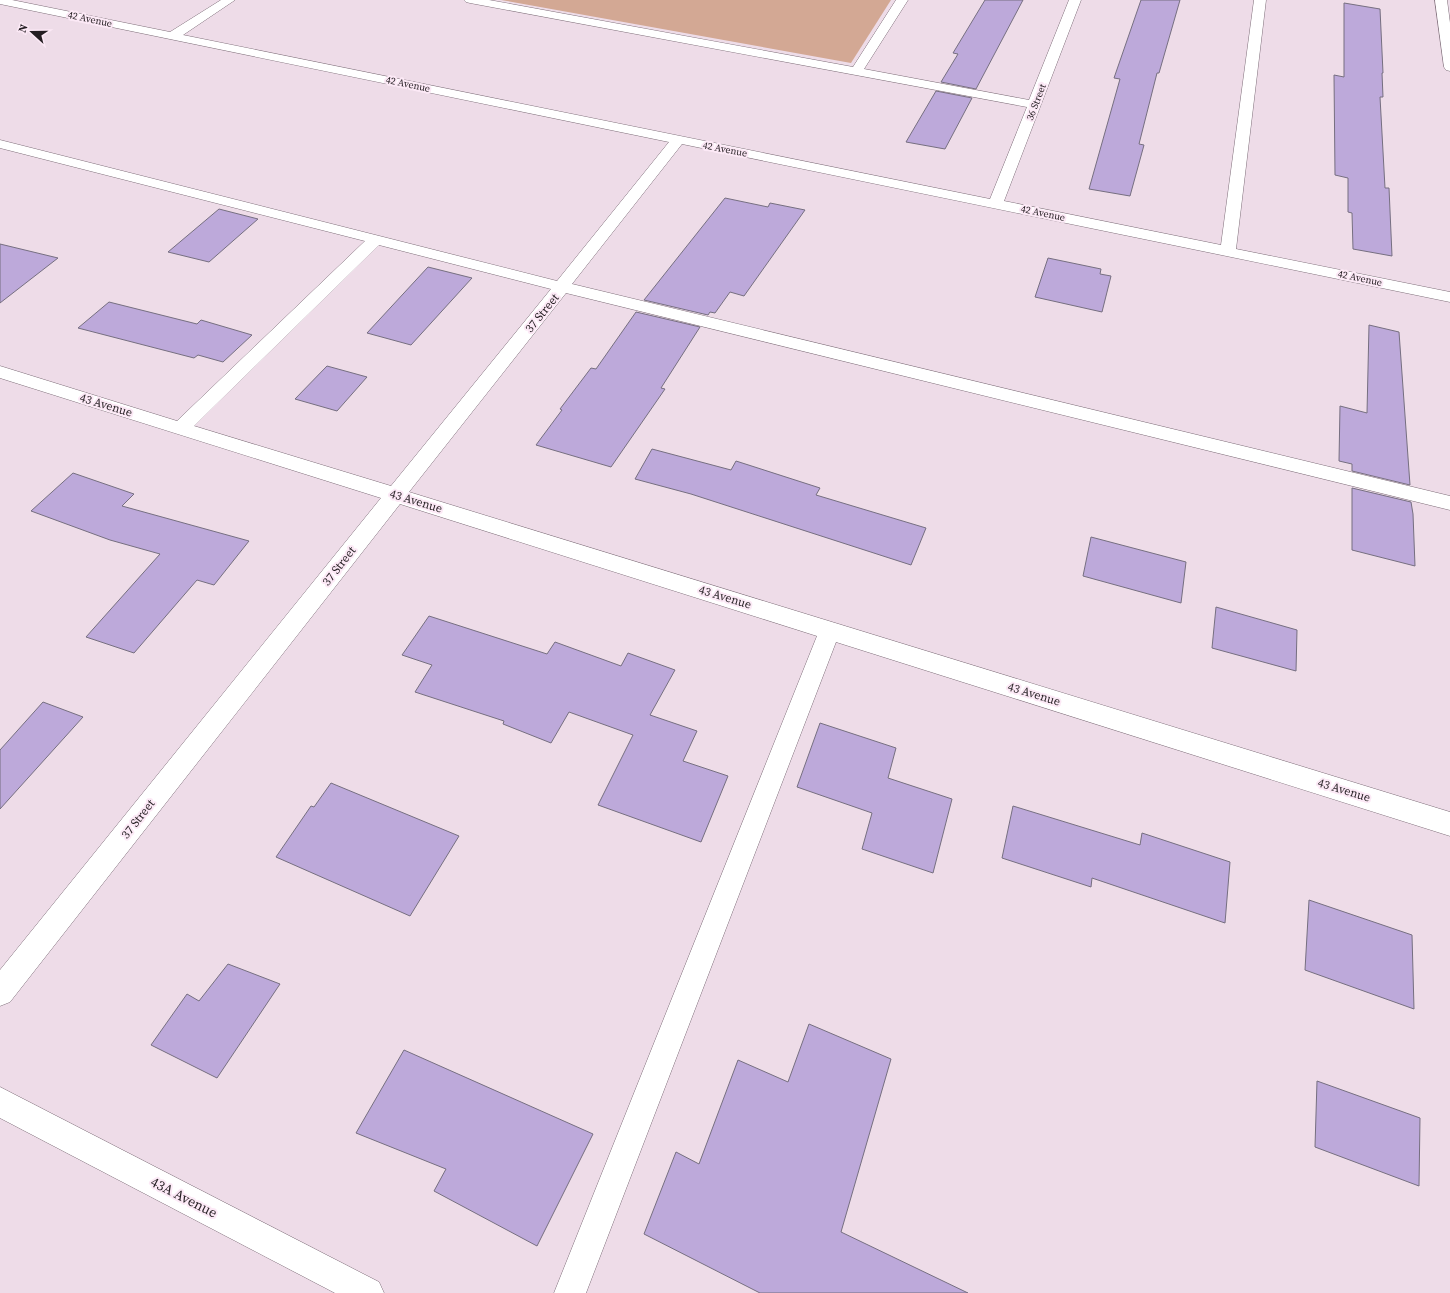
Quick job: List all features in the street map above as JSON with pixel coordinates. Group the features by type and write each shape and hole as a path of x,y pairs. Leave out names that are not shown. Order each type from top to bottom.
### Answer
{"street":[{"path":"172,36 229,0"},
{"path":"470,0 1035,105"},
{"path":"857,71 902,0"},
{"name":"36 Street","path":"996,203 1075,0"},
{"path":"1228,251 1260,0"},
{"path":"1441,0 1450,67"},
{"name":"42 Avenue","path":"0,1 1450,296"},
{"path":"49,10 64,2"},
{"name":"37 Street","path":"0,992 679,139"},
{"path":"0,144 562,287 1450,503"},
{"path":"181,428 375,240"},
{"name":"43 Avenue","path":"0,372 396,494 1450,824"},
{"path":"570,1293 830,630"},
{"name":"43A Avenue","path":"0,1102 368,1293"}],"shaded area":[{"path":"501,0 891,0 851,63"}],"building":[{"path":"985,0 1023,0 976,89 941,82 958,54 953,53"},
{"path":"1141,0 1180,0 1159,73 1157,73 1139,144 1144,145 1130,196 1089,189 1120,79 1114,78"},
{"path":"1344,3 1380,9 1383,97 1380,97 1385,188 1389,188 1392,256 1353,249 1352,213 1348,212 1348,178 1335,175 1334,75 1344,77"},
{"path":"936,91 972,98 945,149 906,142"},
{"path":"725,198 768,207 770,203 805,210 744,296 730,292 715,313 710,312 708,315 644,300"},
{"path":"219,209 258,219 209,262 168,252"},
{"path":"0,244 58,258 0,303"},
{"path":"1048,258 1101,269 1100,274 1111,276 1102,312 1035,297"},
{"path":"428,267 472,278 411,345 367,333"},
{"path":"109,302 197,324 201,320 252,335 223,362 198,355 194,358 78,328"},
{"path":"636,312 700,327 661,388 665,389 611,467 536,445 562,410 560,409 591,368 596,369"},
{"path":"1369,325 1399,332 1410,485 1352,471 1352,464 1339,461 1340,406 1367,413"},
{"path":"327,366 367,377 337,411 295,399"},
{"path":"652,449 731,470 736,461 820,488 816,495 926,528 911,565 691,494 635,479"},
{"path":"73,473 134,494 122,506 249,541 214,585 197,580 134,653 86,637 160,554 110,540 31,511"},
{"path":"1352,488 1411,502 1413,514 1415,566 1352,550"},
{"path":"1091,537 1186,562 1181,603 1083,576"},
{"path":"1216,607 1297,630 1296,671 1212,648"},
{"path":"429,616 547,654 555,642 621,666 628,653 675,670 650,715 697,731 683,761 728,776 701,842 598,805 633,735 569,712 551,743 503,724 504,721 415,692 432,665 402,655"},
{"path":"43,702 83,717 0,809 0,750"},
{"path":"820,723 896,748 888,778 952,799 933,873 862,849 872,813 797,787"},
{"path":"331,783 459,836 410,916 276,857 311,806 314,807"},
{"path":"1013,806 1140,845 1142,833 1230,862 1225,923 1092,878 1091,887 1002,858"},
{"path":"1309,900 1412,935 1414,1009 1305,970"},
{"path":"228,964 280,984 217,1078 151,1045 187,994 199,1001"},
{"path":"809,1024 891,1059 841,1232 968,1293 760,1293 644,1234 676,1152 699,1164 738,1060 788,1082"},
{"path":"404,1050 593,1134 537,1246 434,1191 446,1169 356,1133"},
{"path":"1317,1081 1420,1118 1419,1186 1315,1147"}]}
